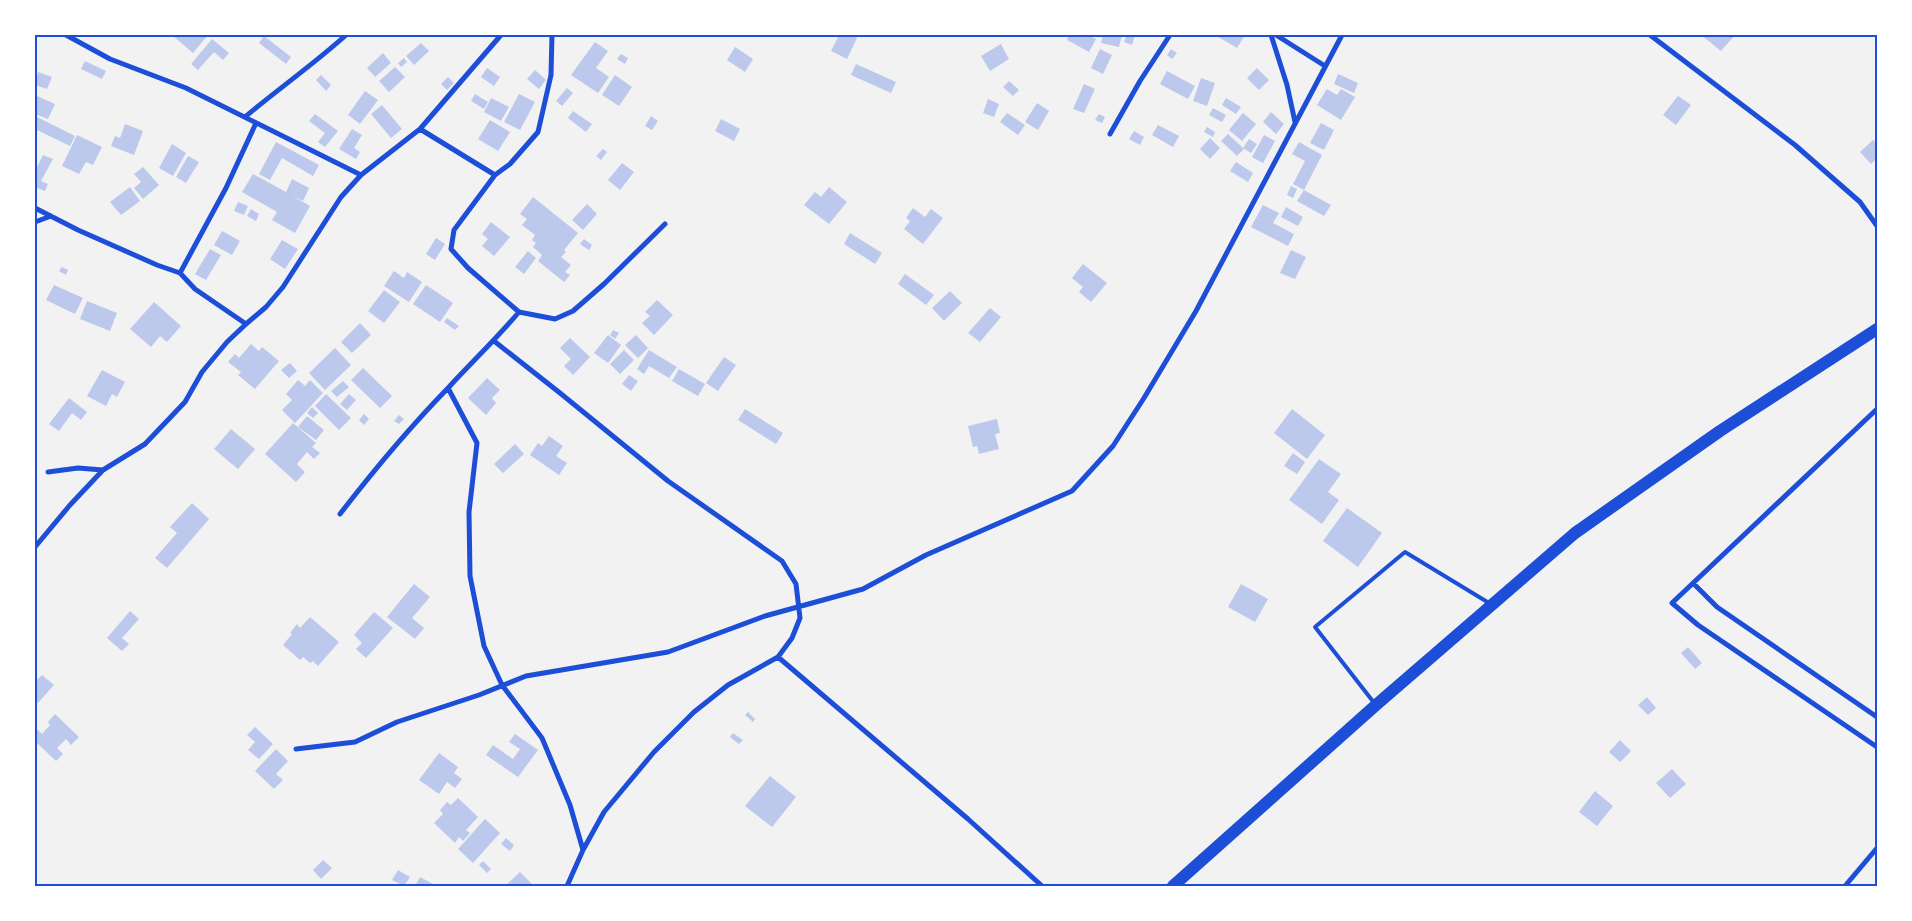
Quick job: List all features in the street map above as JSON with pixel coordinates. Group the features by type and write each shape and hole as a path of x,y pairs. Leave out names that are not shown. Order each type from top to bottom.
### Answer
{"main road":[{"path":"1173,886 1376,705 1575,534 1720,431 1877,330"}],"street":[{"path":"66,35 110,59 186,88 361,175"},
{"path":"245,118 270,95 320,59 346,35"},
{"path":"35,547 70,505 103,470 145,444 185,402 202,372 246,324 266,308 283,287 341,197 361,175 420,128 501,35"},
{"path":"552,35 551,75 538,132 516,158 495,174 454,230 451,248 468,268 519,312 555,319 573,311 604,284 665,224"},
{"path":"1110,134 1140,81 1170,35"},
{"path":"1271,35 1287,85 1295,122"},
{"path":"1276,35 1325,66"},
{"path":"296,749 355,742 397,722 479,695 526,676 668,652 765,616 863,589 926,555 1072,491 1113,446 1196,311 1342,35"},
{"path":"1650,35 1795,145 1860,202 1877,226"},
{"path":"180,273 226,188 256,123"},
{"path":"420,128 495,174"},
{"path":"35,208 148,262 180,273 195,289 246,324"},
{"path":"35,222 51,216"},
{"path":"340,514 368,477 519,312"},
{"path":"494,341 668,481 782,561 796,584 800,618 792,638 778,657 728,685 694,712 654,752 604,812 583,850 567,886"},
{"path":"448,388 477,442 469,512 470,576 484,646 502,685 542,738 570,806 583,850"},
{"path":"1877,409 1672,603 1698,626 1877,747"},
{"path":"48,472 78,468 103,470"},
{"path":"1693,583 1717,607 1877,716"},
{"path":"778,657 968,819 1042,886"},
{"path":"1845,886 1877,848"}],"lane":[{"path":"1376,705 1315,627 1405,552 1493,605"}],"building":[{"path":"172,35 208,35 193,53"},
{"path":"839,35 851,35 857,38 847,59 831,51"},
{"path":"1069,35 1088,35 1096,39 1089,52 1067,40"},
{"path":"1103,35 1122,35 1119,47 1101,43"},
{"path":"1127,35 1135,35 1132,45 1124,42"},
{"path":"1215,35 1245,35 1237,48"},
{"path":"1701,35 1735,35 1721,51"},
{"path":"264,36 291,57 286,64 259,43"},
{"path":"212,39 229,53 223,60 214,52 198,70 191,64"},
{"path":"595,42 608,51 596,68 609,77 598,93 571,75"},
{"path":"421,43 429,51 414,65 406,56"},
{"path":"1001,44 1009,59 990,71 981,56"},
{"path":"735,47 753,59 745,72 727,60"},
{"path":"1100,49 1112,55 1103,74 1091,68"},
{"path":"1171,49 1177,53 1172,59 1167,55"},
{"path":"383,53 391,63 375,77 367,68"},
{"path":"621,54 628,58 625,64 617,59"},
{"path":"404,58 407,62 401,67 398,63"},
{"path":"85,61 106,71 102,79 81,69"},
{"path":"856,64 896,82 891,93 851,75"},
{"path":"395,67 405,77 389,92 379,81"},
{"path":"487,68 500,77 494,86 481,77"},
{"path":"1257,68 1269,80 1259,90 1247,78"},
{"path":"535,70 546,80 539,89 527,79"},
{"path":"1167,71 1195,86 1188,99 1160,84"},
{"path":"38,72 52,77 47,89 35,85"},
{"path":"1338,74 1358,83 1354,93 1334,84"},
{"path":"321,75 331,85 326,91 316,80"},
{"path":"615,75 632,87 619,106 602,95"},
{"path":"448,77 454,83 447,90 441,84"},
{"path":"1201,78 1215,83 1207,106 1193,101"},
{"path":"1009,81 1019,90 1013,96 1003,87"},
{"path":"1084,84 1095,89 1084,113 1073,109"},
{"path":"567,88 573,93 562,106 556,101"},
{"path":"1327,89 1337,95 1341,89 1355,97 1341,120 1317,105"},
{"path":"365,91 378,100 360,124 348,115"},
{"path":"475,94 488,102 484,109 471,101"},
{"path":"519,94 535,102 520,130 504,122"},
{"path":"35,95 55,104 48,119 35,114"},
{"path":"1678,96 1691,105 1676,125 1663,115"},
{"path":"491,98 509,107 501,121 484,112"},
{"path":"1226,98 1241,107 1236,114 1222,105"},
{"path":"988,99 999,104 994,117 983,113"},
{"path":"1037,103 1049,111 1038,130 1025,122"},
{"path":"382,105 402,129 391,138 371,114"},
{"path":"1213,108 1226,115 1222,122 1209,115"},
{"path":"573,111 592,124 586,132 568,118"},
{"path":"1271,112 1284,124 1276,134 1263,122"},
{"path":"1007,113 1025,125 1018,135 1000,122"},
{"path":"1243,113 1256,124 1242,141 1229,130"},
{"path":"315,114 338,131 325,147 318,142 325,133 309,121"},
{"path":"1099,114 1105,117 1102,123 1095,120"},
{"path":"35,116 75,136 70,146 35,129"},
{"path":"651,116 658,121 652,130 645,126"},
{"path":"721,119 740,129 734,141 715,131"},
{"path":"490,120 510,132 498,151 478,139"},
{"path":"1321,123 1334,130 1324,150 1310,143"},
{"path":"125,124 143,131 134,155 111,146 115,136 120,138"},
{"path":"1158,125 1179,136 1173,147 1152,135"},
{"path":"1207,127 1215,132 1213,137 1204,132"},
{"path":"352,129 362,135 354,148 360,152 356,159 339,149"},
{"path":"1134,131 1144,137 1140,145 1129,139"},
{"path":"1228,134 1244,149 1237,156 1221,141"},
{"path":"77,135 102,147 93,165 86,162 79,174 62,166"},
{"path":"1264,135 1275,141 1263,163 1252,157"},
{"path":"1210,138 1220,148 1210,159 1200,149"},
{"path":"1249,139 1257,144 1251,153 1243,148"},
{"path":"1873,140 1877,145 1877,158 1871,164 1860,152"},
{"path":"276,142 319,165 313,176 282,158 270,180 259,174"},
{"path":"1299,142 1322,155 1304,190 1293,184 1305,161 1292,154"},
{"path":"172,144 186,153 173,176 159,168"},
{"path":"603,149 607,152 601,160 596,156"},
{"path":"43,155 53,159 41,181 48,184 45,191 35,187 35,171"},
{"path":"188,156 199,162 186,183 176,177"},
{"path":"1236,162 1253,173 1248,182 1230,171"},
{"path":"622,163 634,172 620,190 608,180"},
{"path":"143,167 159,185 143,199 134,188 141,182 134,174"},
{"path":"253,174 286,192 292,179 309,188 303,201 291,195 310,206 295,233 272,220 277,212 242,192"},
{"path":"1291,186 1297,189 1293,198 1287,195"},
{"path":"130,187 140,201 121,215 110,202"},
{"path":"829,187 847,202 829,224 804,205 815,192 821,197"},
{"path":"1304,190 1331,205 1324,216 1297,201"},
{"path":"533,197 578,233 564,250 566,252 561,257 571,265 565,272 570,275 564,282 538,261 542,255 533,247 536,243 532,240 535,235 522,225 527,219 520,214"},
{"path":"238,202 248,206 244,215 234,211"},
{"path":"587,204 597,214 583,230 572,220"},
{"path":"1263,205 1279,213 1273,223 1294,234 1288,246 1251,227"},
{"path":"1286,207 1303,217 1298,226 1281,217"},
{"path":"913,208 925,217 931,209 943,218 923,244 904,229 910,221 906,218"},
{"path":"251,209 259,214 256,221 247,216"},
{"path":"491,222 510,237 494,256 482,246 488,239 482,234"},
{"path":"222,231 240,241 232,255 214,245"},
{"path":"850,233 882,253 875,264 844,244"},
{"path":"436,238 445,244 435,260 426,254"},
{"path":"584,239 592,245 589,250 580,244"},
{"path":"282,240 298,249 285,269 270,259"},
{"path":"210,249 221,255 206,280 195,274"},
{"path":"1291,250 1306,257 1295,279 1280,273"},
{"path":"528,251 536,258 524,274 515,267"},
{"path":"1083,264 1107,283 1091,302 1079,292 1083,287 1072,278"},
{"path":"62,267 68,270 66,275 59,271"},
{"path":"394,271 404,278 407,272 422,282 409,302 384,286"},
{"path":"905,274 934,295 926,305 898,284"},
{"path":"54,285 83,298 75,314 46,300"},
{"path":"426,285 453,303 440,322 413,304"},
{"path":"384,290 400,302 384,323 368,311"},
{"path":"950,291 962,303 944,321 932,308"},
{"path":"657,300 673,315 654,335 642,323 650,316 645,312"},
{"path":"87,301 117,313 110,331 80,319"},
{"path":"154,302 181,326 167,342 160,336 151,347 130,329"},
{"path":"990,308 1001,317 980,342 968,333"},
{"path":"447,318 459,326 455,330 444,322"},
{"path":"360,323 371,335 352,353 341,342"},
{"path":"613,330 619,333 615,339 610,335"},
{"path":"608,335 621,345 608,363 594,353"},
{"path":"636,335 648,348 638,358 625,345"},
{"path":"570,338 590,357 573,375 564,366 571,359 560,348"},
{"path":"251,344 259,351 262,347 279,361 255,389 238,375 241,372 228,362 235,354 239,358"},
{"path":"335,348 351,365 325,390 309,373"},
{"path":"624,350 634,360 620,374 610,364"},
{"path":"649,350 677,367 669,378 649,366 644,374 637,369"},
{"path":"724,357 736,365 718,391 706,383"},
{"path":"290,363 297,371 289,378 281,370"},
{"path":"363,368 392,396 380,408 351,380"},
{"path":"679,369 705,384 698,396 672,381"},
{"path":"102,370 125,382 117,397 112,394 106,406 87,396"},
{"path":"629,375 638,381 631,391 622,384"},
{"path":"487,378 500,390 492,398 496,403 486,415 468,398"},
{"path":"298,380 305,386 310,380 323,393 295,423 282,410 292,400 286,394"},
{"path":"343,381 349,387 337,397 331,391"},
{"path":"326,394 351,418 339,430 315,406"},
{"path":"349,394 356,400 347,410 340,404"},
{"path":"69,398 87,412 81,420 72,413 59,431 49,424"},
{"path":"312,407 318,413 313,418 307,413"},
{"path":"745,409 783,433 776,444 738,420"},
{"path":"1292,409 1325,435 1307,459 1274,433"},
{"path":"364,414 369,419 364,425 359,420"},
{"path":"399,415 404,419 399,424 394,421"},
{"path":"307,416 324,430 316,440 298,427"},
{"path":"997,419 1000,433 995,434 999,449 979,454 977,446 973,447 968,426"},
{"path":"293,423 316,443 312,447 320,453 314,459 307,452 297,464 305,472 296,482 265,454"},
{"path":"231,429 255,449 238,469 214,449"},
{"path":"549,436 563,446 556,456 567,463 559,475 530,455 538,443 542,446"},
{"path":"515,444 524,454 503,473 494,464"},
{"path":"1293,453 1305,462 1297,474 1284,466"},
{"path":"1319,459 1341,474 1328,492 1339,500 1322,524 1289,500"},
{"path":"192,503 209,519 167,568 155,558 177,533 170,527"},
{"path":"1347,508 1382,533 1358,567 1323,541"},
{"path":"414,584 430,597 412,618 424,628 415,639 387,617"},
{"path":"1241,584 1268,599 1255,622 1228,607"},
{"path":"130,611 139,619 122,638 129,644 122,651 107,638"},
{"path":"374,612 393,628 366,658 356,649 362,643 354,635"},
{"path":"310,617 339,642 318,666 313,661 310,663 303,657 300,660 283,645 297,624 300,628"},
{"path":"1688,647 1702,663 1695,669 1681,653"},
{"path":"42,675 54,685 38,703 35,700 35,682"},
{"path":"1647,697 1656,708 1648,715 1638,705"},
{"path":"748,712 755,719 753,722 745,715"},
{"path":"55,714 79,737 71,745 66,739 57,748 63,754 56,761 35,741 35,732 38,730 42,734 50,725 48,722"},
{"path":"255,727 273,744 259,759 248,750 255,742 247,735"},
{"path":"733,733 743,740 739,744 730,737"},
{"path":"515,734 538,750 518,777 486,755 493,745 513,759 520,749 509,742"},
{"path":"1620,740 1631,751 1620,762 1609,752"},
{"path":"276,749 288,761 276,774 283,780 274,789 255,771"},
{"path":"439,753 458,767 454,773 462,779 455,788 447,782 439,794 419,780"},
{"path":"1672,769 1686,784 1670,798 1656,783"},
{"path":"770,776 796,797 772,827 745,806"},
{"path":"1595,791 1613,806 1597,826 1579,812"},
{"path":"458,798 478,817 466,830 470,833 463,841 459,837 455,843 434,823 443,814 440,810 447,802 451,805"},
{"path":"485,819 500,833 473,863 458,849"},
{"path":"506,838 514,845 510,851 501,844"},
{"path":"323,860 332,868 321,879 313,870"},
{"path":"483,861 491,869 487,873 479,865"},
{"path":"398,870 410,877 404,886 392,880"},
{"path":"520,872 534,886 505,886"},
{"path":"420,877 433,884 432,886 415,886"}]}
